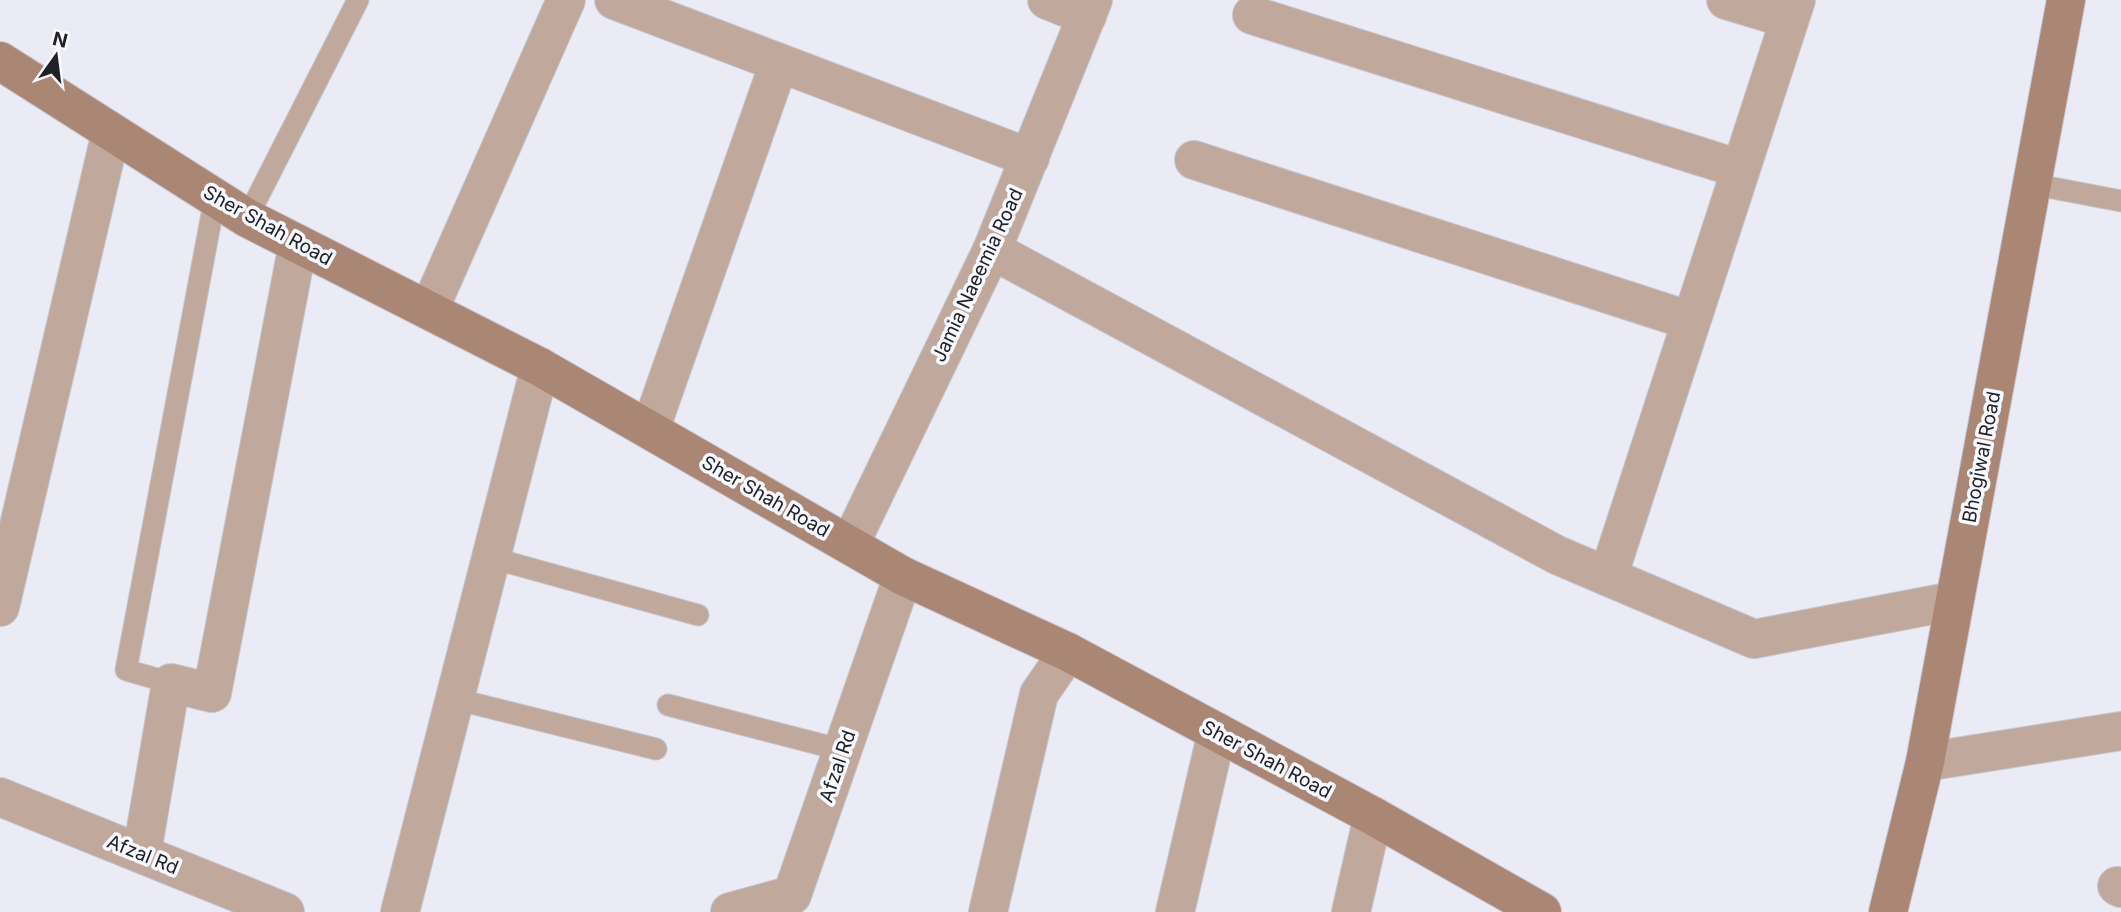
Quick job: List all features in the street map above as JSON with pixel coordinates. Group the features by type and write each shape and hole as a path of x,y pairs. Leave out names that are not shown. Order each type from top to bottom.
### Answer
{"main road":[{"name":"Bhogiwal Road","path":"1888,912 1925,762 2066,0"},
{"name":"Sher Shah Road","path":"0,61 231,208 540,367 903,576 1068,652 1373,816 1542,912"}],"street":[{"path":"429,310 566,0"},
{"path":"614,0 1030,158"},
{"path":"1047,0 1090,8"},
{"path":"1608,577 1793,9 1726,0"},
{"name":"Jamia Naeemia Road","path":"849,544 992,250 1090,8"},
{"path":"1252,15 1740,169"},
{"path":"650,430 779,63"},
{"path":"0,607 111,132"},
{"path":"1194,160 1691,321"},
{"path":"142,852 171,682 212,693 298,244"},
{"path":"992,250 1558,555 1754,639 1954,601"},
{"path":"400,912 540,367"},
{"name":"Afzal Rd","path":"730,912 792,895 903,576"},
{"path":"988,912 1039,694 1068,652"},
{"path":"1925,762 2121,730"},
{"path":"1175,912 1217,732"},
{"name":"Afzal Rd","path":"0,797 142,852 285,912"},
{"path":"1351,912 1373,816"}],"lane":[{"path":"171,682 126,670 231,208 358,0"},
{"path":"2032,184 2121,201"},
{"path":"492,558 698,615"},
{"path":"455,699 656,749"},
{"path":"668,705 842,750"}]}
